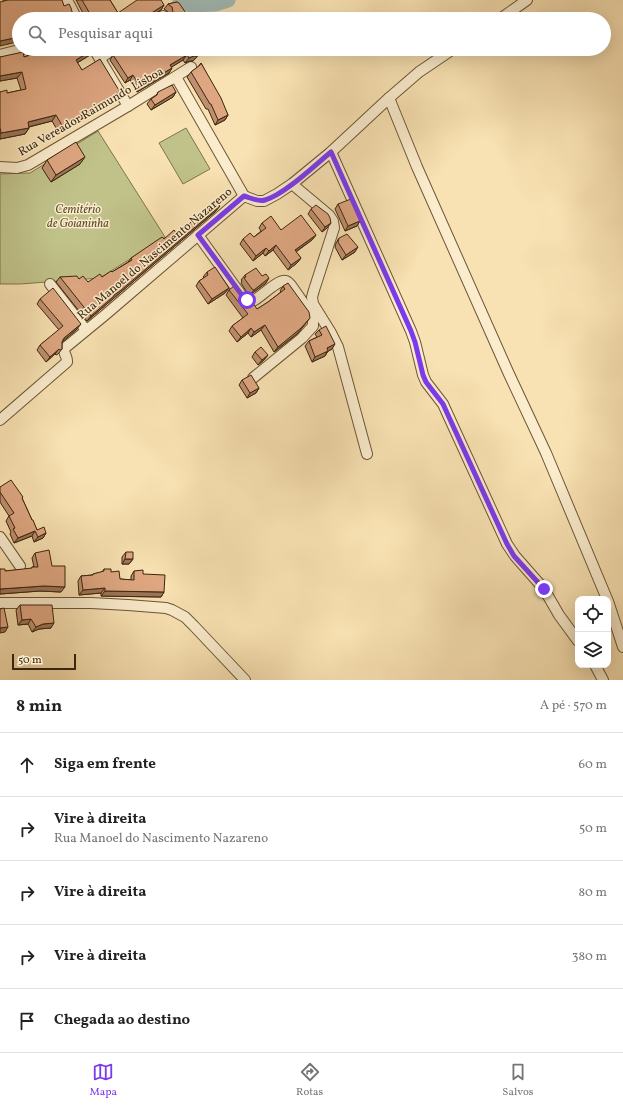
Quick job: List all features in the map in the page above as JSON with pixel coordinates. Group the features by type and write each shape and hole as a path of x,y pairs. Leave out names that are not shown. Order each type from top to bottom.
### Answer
{"street":[{"path":"67,0 73,12"},
{"path":"510,12 527,0"},
{"path":"0,55 12,52"},
{"path":"103,56 100,58 128,106"},
{"path":"244,196 264,201 292,184 331,152 419,72 443,56"},
{"name":"Rua Vereador Raimundo Lisboa","path":"0,167 17,168 28,165 191,67"},
{"name":"Rua Manoel do Nascimento Nazareno","path":"0,420 67,362 64,350 70,343 244,196 176,77"},
{"path":"389,98 417,167 509,374 546,453 606,596"},
{"path":"331,152 411,331 426,382 443,404 507,544 514,556 544,589 559,615 575,637"},
{"path":"292,184 329,215 333,221 334,228 312,297 313,304 338,347 367,454"},
{"path":"198,235 244,298 250,302 253,301 275,284 286,282 293,288 313,317 313,326 290,348 253,378"},
{"path":"50,284 86,330"},
{"path":"0,537 20,566"},
{"path":"0,604 91,603 166,608 185,617 245,680"},
{"path":"611,609 623,647"},
{"path":"597,668 603,680"}],"green space":[{"path":"186,128 210,169 183,184 159,143"},
{"name":"Cemitério de Goianinha","path":"98,131 165,237 100,278 0,284 0,174 30,173"}],"building":[{"path":"8,0 62,0 64,6 69,4 72,12 12,12 12,38 0,41 0,2"},
{"path":"82,0 110,0 117,12 89,12"},
{"path":"137,0 161,0 164,5 153,12 119,12"},
{"path":"177,2 185,12 173,12 172,7 168,4"},
{"path":"12,54 12,56 83,56 76,60 82,70 100,59 120,92 63,127 56,115 28,122 29,128 1,133 0,92 7,90 7,93 26,89 22,72 0,76 0,57"},
{"path":"114,56 185,56 170,65 172,68 140,87 133,75 128,78"},
{"path":"201,63 221,98 228,115 218,120 211,104 191,72"},
{"path":"172,85 176,92 155,105 151,99 157,95 158,92"},
{"path":"76,142 85,157 56,175 47,160"},
{"path":"351,199 360,221 348,226 338,204"},
{"path":"217,203 220,206 91,316 60,277 77,276 79,279 83,276 88,282 100,274 102,277 132,260 131,258 162,237 164,239 174,230 177,234"},
{"path":"316,205 328,214 330,218 331,223 325,227 311,209"},
{"path":"301,215 316,235 295,250 301,258 291,265 276,245 269,251 266,248 256,256 243,239 250,233 254,237 266,228 262,223 271,216 281,230"},
{"path":"347,234 358,247 346,255 338,242 339,238"},
{"path":"215,267 229,288 212,299 199,281 208,275 207,272"},
{"path":"256,268 262,276 266,274 269,278 254,290 244,278 246,277 245,275"},
{"path":"288,283 309,312 310,318 301,328 278,347 265,325 254,332 251,328 241,337 232,326 248,314 229,290 234,286 242,298 253,303 257,309 285,289 283,286"},
{"path":"53,288 81,324 64,338 62,342 62,349 59,349 50,357 40,345 63,326 40,299"},
{"path":"326,326 335,344 327,348 328,351 315,357 309,341 322,335 319,330"},
{"path":"261,347 268,355 262,360 255,352"},
{"path":"251,375 259,388 250,393 242,380"},
{"path":"11,480 23,497 22,498 37,530 44,527 46,533 38,537 35,531 18,538 13,529 15,528 9,516 14,513 0,492 0,487"},
{"path":"49,550 52,566 65,566 65,587 44,586 0,589 0,569 5,569 5,571 38,567 35,553"},
{"path":"126,552 133,552 133,559 125,559"},
{"path":"104,569 111,569 111,572 119,571 120,579 134,580 134,571 143,570 143,574 165,575 164,592 105,591 105,588 83,590 81,576 93,575 104,571"},
{"path":"20,605 52,605 54,623 43,624 36,627 31,619 22,620"},
{"path":"4,608 8,627 0,628 0,609"}],"waterway":[{"path":"180,0 190,5 215,4 228,0"}],"route":[{"path":"247,300 228,277 198,235 244,196 264,201 292,184 331,152 411,331 426,382 443,404 507,544 514,556 544,589"}]}
